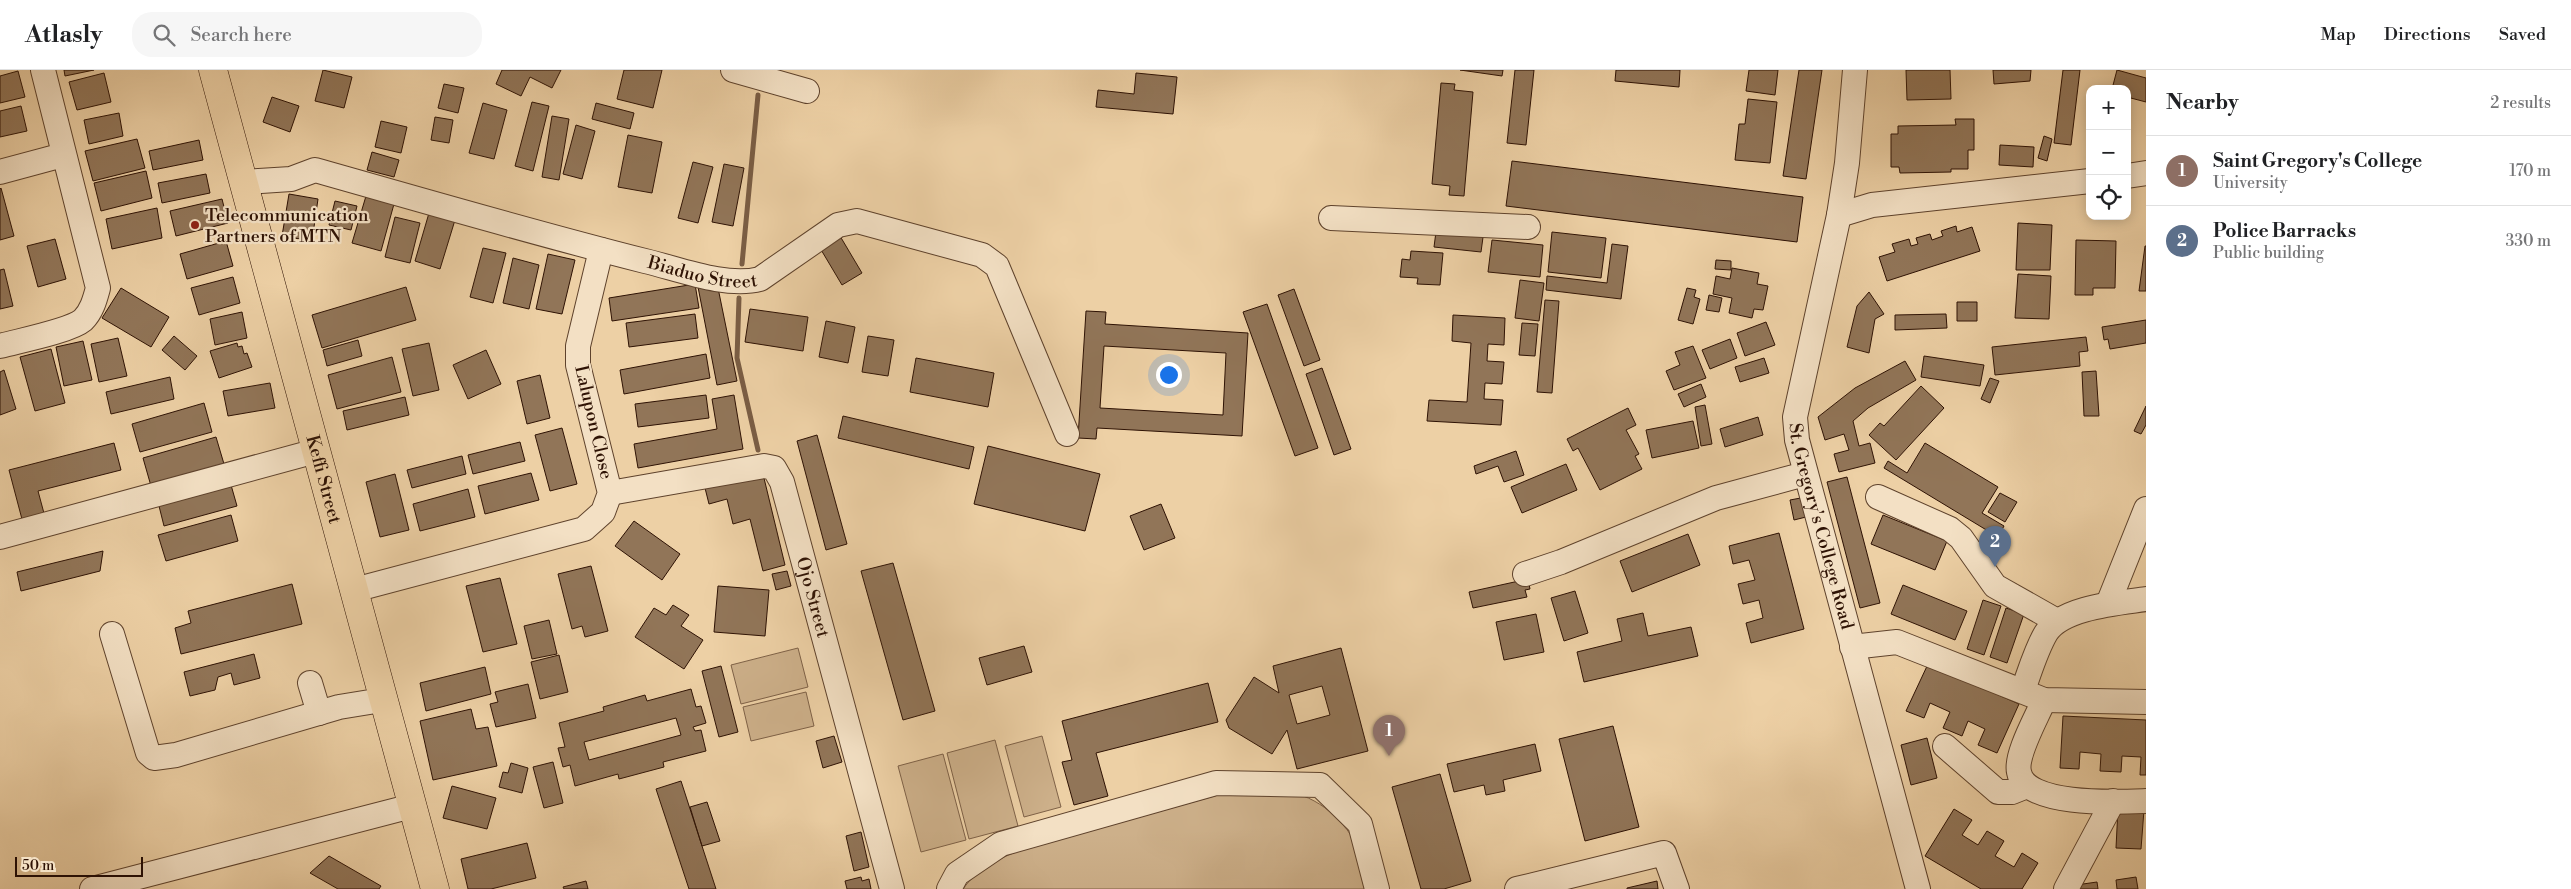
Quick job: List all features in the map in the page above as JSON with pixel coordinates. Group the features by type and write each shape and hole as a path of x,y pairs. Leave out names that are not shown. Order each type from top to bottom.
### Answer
{"main road":[{"name":"Keffi Street","path":"213,70 382,700 435,889"}],"street":[{"path":"0,346 64,328 82,320 93,306 98,288 43,70"},
{"path":"733,70 807,91"},
{"name":"St. Gregory's College Road","path":"1855,70 1847,163 1839,215 1795,417 1797,440 1805,474 1918,889"},
{"path":"0,172 63,155"},
{"name":"Biaduo Street","path":"244,182 291,179 315,170 601,250 726,281 748,282 760,279 838,225 857,221 982,255 997,266 1066,434"},
{"path":"2131,176 2146,174"},
{"path":"1839,215 1872,205 2086,181"},
{"path":"1331,218 1528,227"},
{"name":"Lalupon Close","path":"354,590 584,529 603,512 610,493 578,365 578,346 601,250"},
{"path":"0,537 316,451"},
{"name":"Ojo Street","path":"610,493 764,466 774,468 782,482 892,889"},
{"path":"1531,573 1716,498 1805,474"},
{"path":"1878,497 1950,529 1961,538 1995,586 2057,621"},
{"path":"2108,604 2146,509"},
{"path":"2022,690 2046,632 2057,621 2078,612 2108,604 2146,599"},
{"path":"112,634 148,753 154,758 170,757 319,713 382,700"},
{"path":"1852,646 1897,642 2044,700 2146,702"},
{"path":"310,683 319,713"},
{"path":"2044,700 2019,759 2018,773 2027,786 2036,792 2060,798 2146,801"},
{"path":"1945,746 1998,792 2012,792 2027,786"},
{"path":"949,889 957,874 1001,844 1216,783 1320,785 1360,824 1377,889"},
{"path":"2066,889 2113,801"},
{"path":"92,889 412,806"},
{"path":"1517,889 1664,853 1677,889"}],"shaded area":[{"path":"798,648 808,687 741,704 731,665"},
{"path":"806,692 814,726 751,741 743,707"},
{"path":"1042,736 1061,807 1024,817 1005,746"},
{"path":"995,740 1018,826 969,839 947,753"},
{"path":"943,754 966,840 921,852 898,766"},
{"path":"1269,791 1292,793 1303,796 1324,807 1343,824 1350,834 1362,859 1371,889 963,889 975,875 989,865 1021,850 1229,792"}],"building":[{"path":"64,70 94,70 65,76"},
{"path":"323,70 352,77 344,108 315,101"},
{"path":"502,70 561,70 552,88 530,77 521,96 496,84"},
{"path":"624,70 662,70 653,108 617,99"},
{"path":"1460,70 1503,70 1502,76"},
{"path":"1515,70 1534,70 1526,145 1507,143"},
{"path":"1616,70 1680,70 1679,87 1615,81"},
{"path":"1749,70 1778,70 1775,95 1746,91"},
{"path":"1799,70 1822,70 1806,179 1783,176"},
{"path":"1906,70 1950,70 1951,99 1907,100"},
{"path":"1993,70 2031,70 2030,81 1994,84"},
{"path":"2063,70 2080,70 2071,145 2054,143"},
{"path":"2117,70 2146,78 2146,102 2131,98 2131,85 2113,85"},
{"path":"18,71 25,97 0,103 0,76"},
{"path":"104,73 111,102 77,110 69,82"},
{"path":"1136,73 1177,77 1173,114 1096,107 1098,90 1134,94"},
{"path":"1441,83 1455,84 1454,90 1473,92 1464,196 1449,195 1450,186 1432,184"},
{"path":"444,84 464,88 458,113 438,108"},
{"path":"272,97 299,106 290,132 263,122"},
{"path":"1748,99 1777,102 1770,163 1735,160 1739,124 1745,124"},
{"path":"532,102 549,106 533,171 515,166"},
{"path":"483,103 507,110 494,159 469,153"},
{"path":"596,103 634,113 630,129 592,119"},
{"path":"21,106 27,131 0,137 0,111"},
{"path":"119,113 123,136 89,144 84,120"},
{"path":"552,116 569,119 559,180 542,177"},
{"path":"435,117 453,120 449,143 431,140"},
{"path":"1955,119 1974,119 1974,150 1968,150 1968,169 1951,169 1951,172 1900,173 1899,167 1891,167 1891,134 1898,134 1898,126 1956,125"},
{"path":"381,121 407,127 401,153 375,147"},
{"path":"576,125 595,131 582,179 563,174"},
{"path":"628,135 662,142 652,193 618,187"},
{"path":"2044,136 2052,139 2047,161 2038,158"},
{"path":"137,139 145,168 93,181 85,151"},
{"path":"199,140 203,160 153,170 149,151"},
{"path":"2000,145 2034,147 2033,167 1999,165"},
{"path":"372,152 399,160 394,177 367,170"},
{"path":"1512,161 1803,197 1797,242 1506,206"},
{"path":"693,162 713,167 698,223 678,218"},
{"path":"724,164 744,168 733,226 712,222"},
{"path":"146,171 152,198 101,211 94,183"},
{"path":"206,174 210,193 162,203 158,183"},
{"path":"0,189 14,236 0,240"},
{"path":"289,194 318,199 312,241 282,236"},
{"path":"366,196 394,204 381,251 352,243"},
{"path":"222,199 228,223 176,236 170,211"},
{"path":"335,201 357,206 351,230 329,225"},
{"path":"157,208 162,238 112,249 106,219"},
{"path":"429,213 455,220 440,269 415,261"},
{"path":"395,217 420,223 410,263 385,257"},
{"path":"2018,223 2052,225 2050,270 2016,270"},
{"path":"1437,224 1484,230 1481,252 1434,247"},
{"path":"1956,226 1957,232 1972,227 1980,251 1887,281 1879,257 1895,252 1892,244 1909,239 1911,246 1918,244 1916,238 1930,234 1932,240 1943,236 1941,231"},
{"path":"1552,232 1606,238 1601,278 1548,272"},
{"path":"840,236 862,273 842,285 820,248"},
{"path":"55,239 66,279 38,287 27,246"},
{"path":"1492,240 1543,245 1540,277 1488,272"},
{"path":"2076,240 2116,241 2115,288 2093,288 2093,295 2075,295"},
{"path":"226,241 233,266 187,279 180,254"},
{"path":"1612,244 1628,246 1621,299 1546,290 1547,276 1607,283"},
{"path":"2145,246 2146,291 2139,291"},
{"path":"483,248 506,253 493,303 470,297"},
{"path":"1411,251 1443,253 1440,285 1417,284 1418,278 1400,277 1402,259 1410,260"},
{"path":"548,254 575,260 562,314 536,309"},
{"path":"513,258 539,265 529,309 503,303"},
{"path":"1716,260 1731,261 1731,270 1715,269"},
{"path":"1732,268 1759,273 1757,284 1768,286 1763,310 1754,309 1752,318 1729,313 1732,298 1713,294 1716,276 1730,279"},
{"path":"4,269 13,306 0,309 0,270"},
{"path":"2018,274 2051,276 2049,319 2015,318"},
{"path":"233,277 240,303 199,315 191,288"},
{"path":"1520,280 1544,283 1539,321 1515,318"},
{"path":"717,283 737,381 717,385 698,287"},
{"path":"695,284 699,308 612,321 609,298"},
{"path":"406,287 416,320 322,348 312,315"},
{"path":"121,288 169,317 151,347 102,318"},
{"path":"1687,288 1696,290 1694,297 1700,299 1693,324 1678,320"},
{"path":"1294,289 1320,360 1304,366 1278,295"},
{"path":"1869,292 1884,314 1875,319 1869,353 1847,347 1857,306"},
{"path":"1709,295 1722,298 1719,312 1706,310"},
{"path":"1545,300 1559,301 1552,393 1537,392"},
{"path":"1957,302 1977,302 1977,321 1957,321"},
{"path":"1267,304 1318,448 1295,456 1243,312"},
{"path":"750,309 808,317 803,351 745,342"},
{"path":"1086,311 1106,312 1105,324 1248,333 1242,436 1097,428 1096,439 1078,438","holes":["1104,346 1226,353 1223,415 1100,408"]},
{"path":"242,312 247,338 215,345 210,319"},
{"path":"695,314 698,338 629,347 626,323"},
{"path":"1946,314 1947,328 1895,330 1895,315"},
{"path":"1453,315 1505,318 1504,345 1488,344 1487,361 1504,362 1502,384 1485,383 1484,399 1503,400 1501,425 1427,421 1429,400 1467,402 1471,343 1452,341"},
{"path":"2146,320 2146,343 2110,349 2108,339 2104,340 2102,327"},
{"path":"826,321 855,327 848,363 819,357"},
{"path":"1766,322 1775,345 1745,356 1737,333"},
{"path":"1522,323 1538,324 1535,356 1519,355"},
{"path":"174,336 197,356 185,370 162,350"},
{"path":"868,336 894,340 888,376 862,372"},
{"path":"2086,337 2088,351 2079,352 2080,366 1995,375 1992,347"},
{"path":"118,338 127,376 99,382 91,344"},
{"path":"1730,339 1737,358 1710,369 1702,350"},
{"path":"358,340 362,356 327,366 323,350"},
{"path":"83,341 92,380 64,386 56,347"},
{"path":"237,343 238,347 242,346 244,354 247,353 252,367 219,378 210,351"},
{"path":"429,343 439,390 413,396 402,349"},
{"path":"1693,346 1706,378 1674,390 1666,371 1680,365 1675,352"},
{"path":"51,349 65,403 35,411 20,357"},
{"path":"486,350 501,384 468,399 453,365"},
{"path":"706,354 710,378 624,394 620,370"},
{"path":"1924,356 1984,365 1980,386 1921,377"},
{"path":"392,357 401,392 337,409 328,375"},
{"path":"916,358 994,373 988,407 910,392"},
{"path":"1764,358 1769,373 1740,382 1735,367"},
{"path":"1905,361 1916,380 1868,408 1853,421 1859,446 1870,443 1875,463 1839,472 1834,454 1849,450 1844,434 1825,440 1818,417 1855,388"},
{"path":"1322,368 1351,449 1334,455 1306,374"},
{"path":"4,370 16,409 0,415 0,372"},
{"path":"2096,371 2099,416 2084,416 2082,372"},
{"path":"540,375 550,418 527,424 517,381"},
{"path":"170,377 174,399 111,414 106,392"},
{"path":"1990,378 1999,381 1990,403 1981,399"},
{"path":"270,383 275,408 228,416 223,391"},
{"path":"1701,384 1706,397 1684,407 1678,394"},
{"path":"1921,386 1944,408 1896,460 1869,435 1880,423 1884,426"},
{"path":"706,395 709,418 638,427 635,404"},
{"path":"734,395 743,449 638,468 634,444 717,429 712,399"},
{"path":"405,397 409,415 347,430 343,411"},
{"path":"204,403 212,432 140,452 132,424"},
{"path":"1705,405 1712,444 1701,446 1695,407"},
{"path":"2146,406 2146,425 2141,434 2134,431"},
{"path":"1628,408 1636,425 1626,430 1639,454 1635,456 1642,469 1600,490 1578,448 1573,451 1567,439"},
{"path":"843,416 974,447 969,469 838,438"},
{"path":"1758,417 1763,435 1725,447 1720,429"},
{"path":"1693,421 1699,448 1652,458 1646,430"},
{"path":"562,428 577,484 550,491 535,435"},
{"path":"817,435 847,544 826,550 797,441"},
{"path":"216,437 224,464 151,486 143,458"},
{"path":"520,442 525,461 473,474 468,455"},
{"path":"114,443 121,470 38,491 45,517 23,523 9,470"},
{"path":"1925,443 1998,487 1982,513 2004,526 1998,537 1884,468 1888,461 1907,473"},
{"path":"988,446 1100,474 1085,531 974,504"},
{"path":"1516,451 1524,475 1504,482 1498,466 1476,474 1474,466"},
{"path":"462,456 466,474 412,488 407,470"},
{"path":"1566,464 1577,490 1522,513 1511,487"},
{"path":"531,473 539,500 485,514 478,486"},
{"path":"395,474 409,530 380,537 366,482"},
{"path":"763,474 785,565 763,571 750,519 733,524 727,499 709,504 705,488"},
{"path":"1847,477 1880,603 1860,608 1827,482"},
{"path":"229,478 237,506 164,526 157,498"},
{"path":"468,489 475,517 420,531 413,504"},
{"path":"2000,493 2017,502 2005,522 1988,512"},
{"path":"1806,497 1810,516 1794,520 1790,500"},
{"path":"1161,504 1175,538 1144,550 1130,516"},
{"path":"231,515 238,541 166,561 158,535"},
{"path":"1883,515 1947,541 1935,570 1871,544"},
{"path":"634,521 680,554 662,580 615,546"},
{"path":"1779,533 1804,629 1751,643 1746,623 1763,618 1759,600 1743,604 1738,584 1755,580 1749,560 1733,564 1729,546"},
{"path":"1688,534 1700,565 1632,592 1620,561"},
{"path":"103,551 100,571 21,591 17,572"},
{"path":"893,563 935,711 903,720 861,571"},
{"path":"591,566 608,631 585,637 582,626 572,629 558,574"},
{"path":"787,571 791,586 776,590 772,574"},
{"path":"500,578 517,644 483,652 466,586"},
{"path":"1528,579 1530,589 1525,590 1527,597 1473,608 1469,592"},
{"path":"292,584 302,624 181,654 175,628 191,623 188,611"},
{"path":"1903,585 1967,611 1955,640 1891,614"},
{"path":"718,586 769,590 765,636 714,632"},
{"path":"1575,591 1588,633 1564,641 1551,598"},
{"path":"1983,600 2001,606 1984,655 1967,649"},
{"path":"673,605 689,615 681,626 703,640 684,669 635,637 654,608 666,615"},
{"path":"2006,608 2024,614 2007,663 1990,657"},
{"path":"1643,613 1648,636 1691,627 1698,656 1584,682 1577,652 1622,641 1617,619"},
{"path":"1536,614 1544,652 1504,660 1496,622"},
{"path":"549,620 557,654 532,659 524,626"},
{"path":"1024,646 1032,672 987,685 979,658"},
{"path":"1341,648 1368,751 1297,769 1287,730 1272,754 1229,728 1226,720 1254,677 1279,693 1273,666","holes":["1322,686 1330,715 1297,724 1289,695"]},
{"path":"254,654 260,678 234,685 231,673 218,677 215,690 190,696 184,672"},
{"path":"559,655 568,692 540,699 531,662"},
{"path":"1928,664 2019,704 1997,753 1978,745 1985,729 1968,721 1962,736 1943,728 1950,712 1930,703 1924,718 1906,711"},
{"path":"721,666 738,732 719,737 702,671"},
{"path":"485,667 491,694 426,711 420,683"},
{"path":"1208,683 1218,722 1096,753 1108,796 1074,805 1062,762 1072,760 1062,721"},
{"path":"528,684 536,718 496,727 490,704 498,702 495,692"},
{"path":"691,689 696,707 701,706 706,723 693,727 695,731 701,730 706,751 663,762 664,767 619,779 618,774 575,786 570,765 563,767 558,748 565,747 559,723 604,711 603,707 645,695 647,701","holes":["676,718 681,735 589,760 584,742"]},
{"path":"471,709 476,729 488,727 497,766 433,780 420,721"},
{"path":"2063,716 2146,720 2146,775 2140,775 2141,757 2122,756 2121,772 2100,771 2101,754 2080,752 2079,769 2060,768"},
{"path":"1613,726 1639,827 1585,841 1559,739"},
{"path":"834,736 842,762 823,768 816,741"},
{"path":"1927,738 1937,778 1911,785 1901,745"},
{"path":"1535,744 1541,771 1503,780 1505,791 1486,795 1484,785 1454,792 1447,764"},
{"path":"553,762 563,803 544,808 533,767"},
{"path":"511,763 528,768 522,793 499,787 503,772 508,773"},
{"path":"1440,774 1471,881 1444,889 1421,889 1392,787"},
{"path":"681,781 716,889 689,889 656,789"},
{"path":"452,786 496,798 487,829 443,818"},
{"path":"707,802 720,841 702,846 690,807"},
{"path":"2118,808 2144,810 2141,849 2116,848"},
{"path":"1954,809 1972,820 1962,835 1978,845 1987,831 2004,841 1995,856 2014,867 2022,853 2038,863 2022,889 1981,889 1925,856"},
{"path":"861,832 869,867 854,871 846,836"},
{"path":"527,843 536,878 491,889 468,889 461,859"},
{"path":"329,856 381,886 379,889 338,889 310,873"},
{"path":"861,877 862,881 869,879 871,889 847,889 845,881"},
{"path":"2136,877 2138,889 2117,889 2116,880"},
{"path":"586,881 588,889 564,889 563,887"},
{"path":"1657,881 1658,889 1627,889 1627,888"},
{"path":"2097,882 2098,889 2077,889 2076,885"}],"waterway":[{"path":"742,264 758,95"},
{"path":"739,298 737,358 758,450"}],"place":[{"name":"Telecommunication Partners of MTN","path":"195,225"},
{"name":"Police Barracks","path":"1995,567"},
{"name":"Saint Gregory's College","path":"1389,756"}]}
